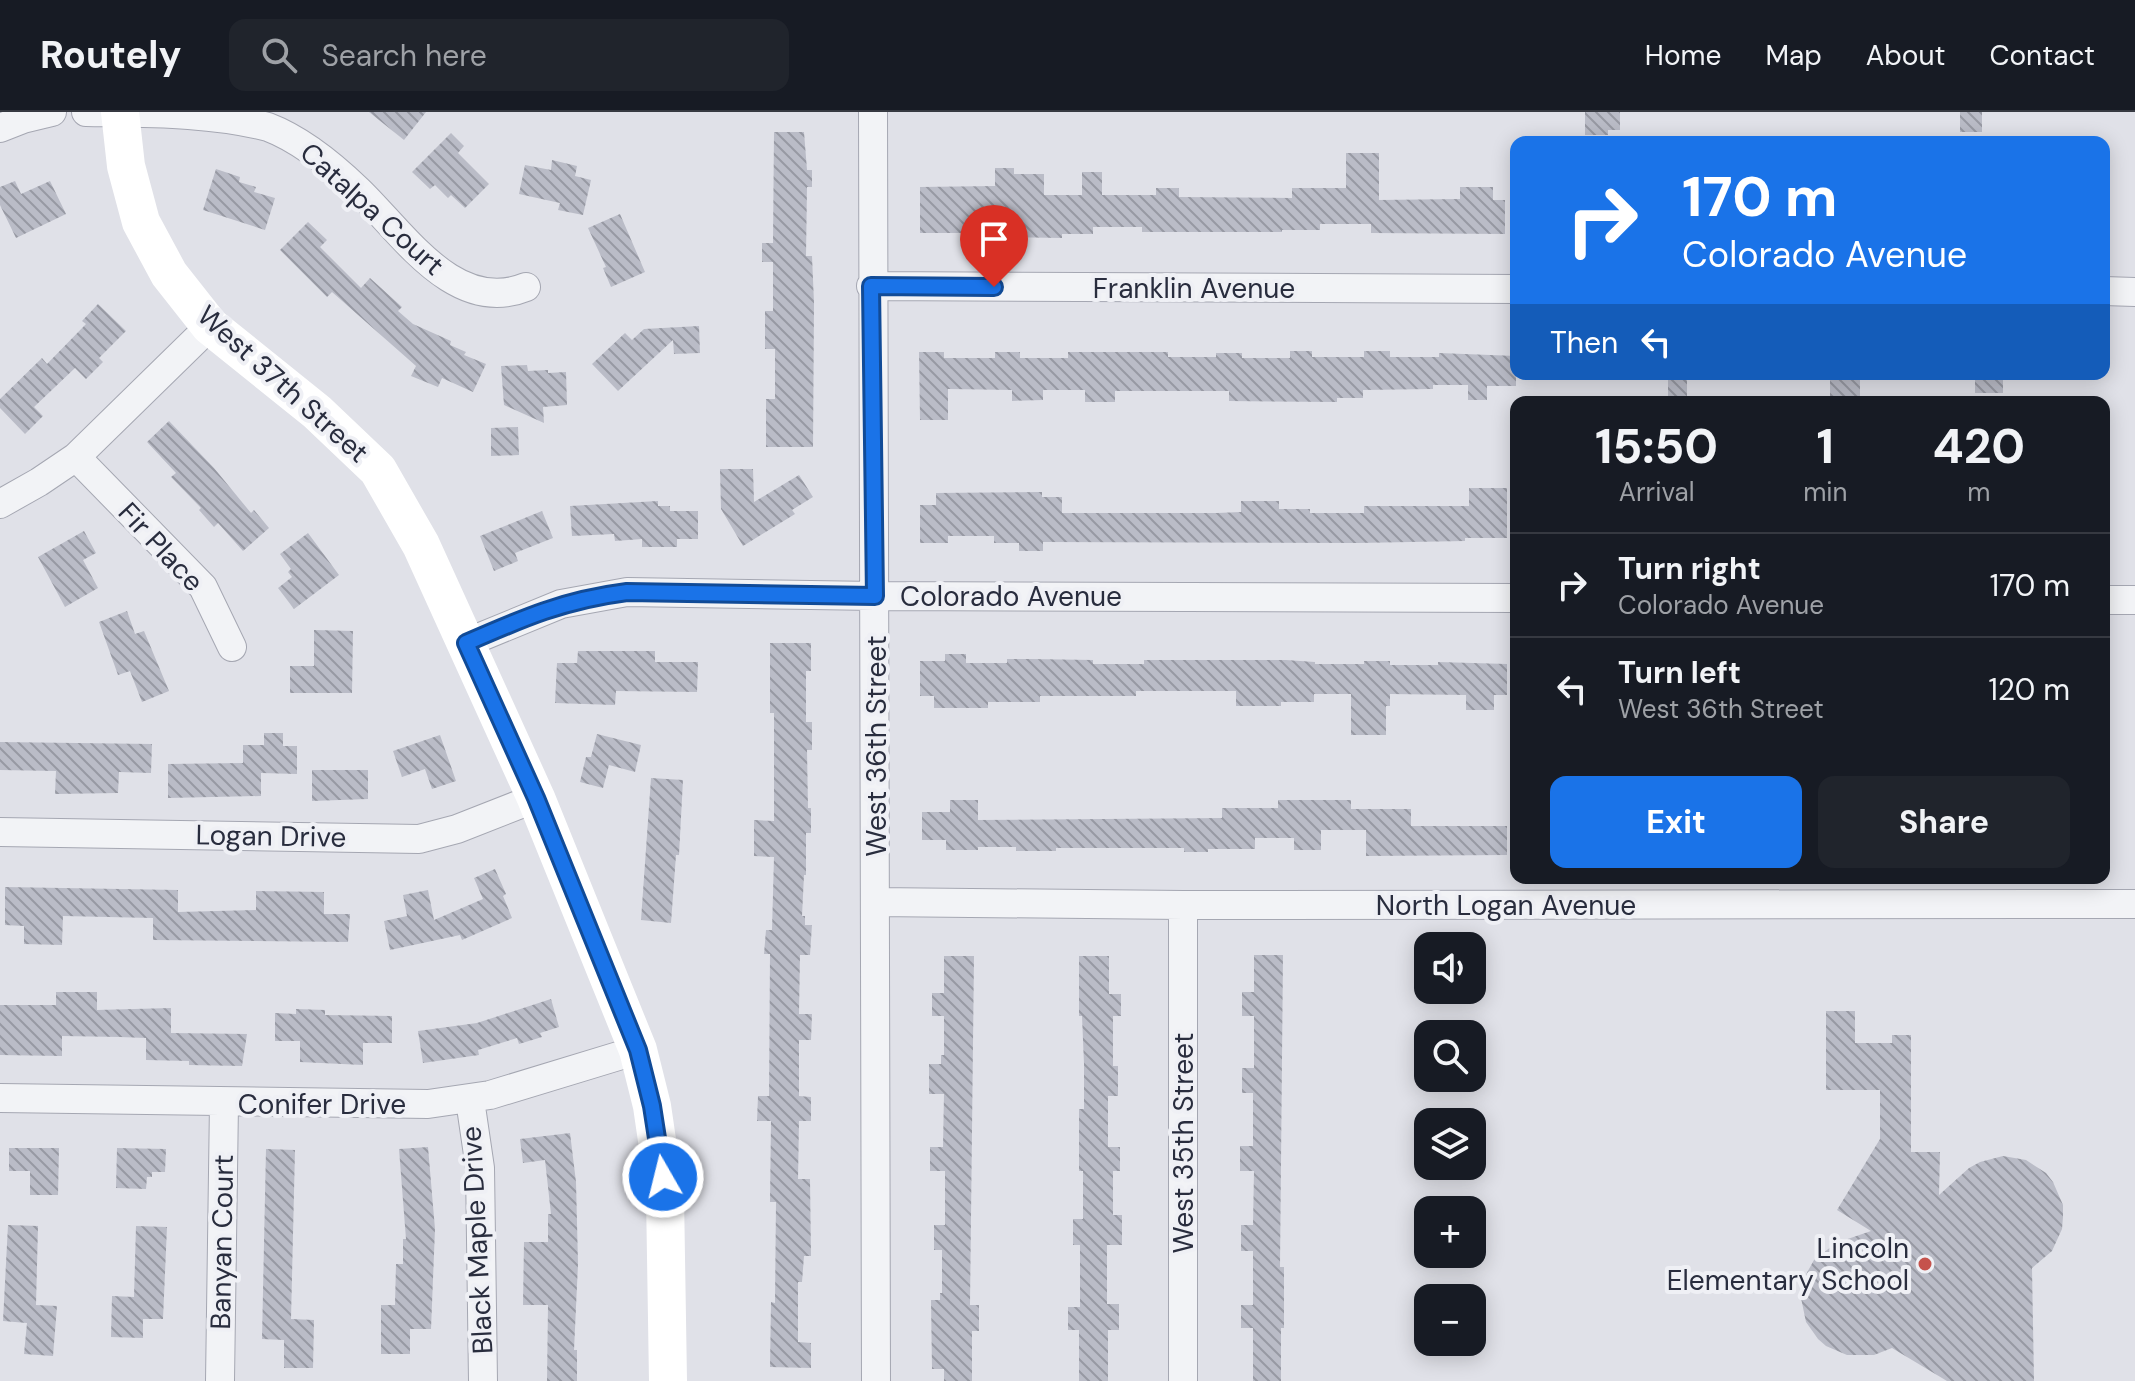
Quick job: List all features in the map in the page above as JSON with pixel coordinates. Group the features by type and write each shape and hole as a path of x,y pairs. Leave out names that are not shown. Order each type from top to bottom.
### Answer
{"street":[{"path":"0,128 52,112"},
{"path":"86,112 120,112"},
{"name":"Catalpa Court","path":"120,112 206,113 237,117 270,127 331,166 417,253 449,278 477,292 493,295 508,294 526,287"},
{"name":"West 37th Street","path":"120,112 126,166 141,222 169,274 210,326 317,412 378,470 421,545 536,798 638,1050 654,1120 665,1195 668,1381"},
{"name":"West 36th Street","path":"873,112 871,286 875,596 876,1381"},
{"name":"Franklin Avenue","path":"871,286 1510,289"},
{"path":"2110,291 2135,292"},
{"path":"0,504 76,457 210,326"},
{"name":"Fir Place","path":"76,457 203,587 232,647"},
{"name":"Colorado Avenue","path":"466,643 561,604 627,592 1510,598"},
{"path":"2110,600 2135,600"},
{"name":"Logan Drive","path":"0,832 419,839 457,829 536,798"},
{"name":"North Logan Avenue","path":"876,902 1183,905 2135,904"},
{"name":"West 35th Street","path":"1183,905 1183,1381"},
{"name":"Conifer Drive","path":"0,1098 428,1104 470,1100 638,1050"},
{"name":"Black Maple Drive","path":"470,1100 480,1168 483,1381"},
{"name":"Banyan Court","path":"220,1381 224,1103"}],"building":[{"path":"369,112 426,112 404,140"},
{"path":"1585,112 1620,112 1620,130 1608,130 1608,135 1585,135"},
{"path":"1960,112 1982,112 1982,132 1960,132"},
{"path":"774,132 804,132 807,170 812,170 812,187 807,187 806,256 812,256 814,303 813,447 766,447 766,399 775,399 775,349 765,349 765,311 773,311 773,262 762,262 762,243 773,243"},
{"path":"451,133 464,146 458,153 489,184 465,208 451,195 448,198 435,185 430,189 412,172"},
{"path":"1346,153 1379,153 1379,200 1460,199 1460,187 1493,187 1493,200 1505,200 1505,234 1371,233 1371,224 1320,224 1320,230 1282,232 1142,232 1142,227 1093,227 1093,234 1062,234 1062,238 1003,237 1003,233 920,233 920,187 995,186 995,168 1014,168 1014,174 1044,174 1044,195 1082,195 1082,172 1102,172 1102,195 1156,195 1156,188 1179,188 1179,197 1292,198 1292,188 1346,188"},
{"path":"552,160 577,166 575,176 591,180 583,215 558,210 560,203 519,194 525,165 551,170"},
{"path":"216,169 240,177 239,182 256,187 254,192 275,198 265,230 203,210"},
{"path":"15,181 21,194 50,181 66,214 16,238 0,205 0,187"},
{"path":"620,214 645,272 611,287 603,268 606,267 588,228"},
{"path":"308,222 327,240 320,247 361,288 370,278 402,307 398,311 413,324 451,341 450,345 466,352 464,355 486,364 473,392 442,378 438,387 411,376 416,366 332,292 327,297 280,250"},
{"path":"98,304 126,331 99,358 103,362 86,379 75,368 34,407 43,416 25,434 0,408 0,399 42,358 47,364 86,324 82,321"},
{"path":"699,326 700,353 674,354 673,340 618,391 592,364 625,333 632,340 644,329"},
{"path":"1290,351 1312,351 1312,357 1364,357 1364,351 1390,351 1390,357 1439,357 1439,353 1510,356 1510,380 1516,380 1516,386 1487,386 1487,400 1468,400 1468,385 1433,385 1433,389 1363,390 1363,398 1337,398 1337,402 1229,401 1229,391 1115,391 1115,402 1085,402 1085,390 1043,390 1043,400 1012,401 1012,390 948,389 948,420 920,420 919,352 944,352 944,358 995,358 995,352 1020,352 1020,358 1068,358 1068,352 1168,352 1168,357 1216,357 1216,353 1242,353 1242,358 1290,358"},
{"path":"527,365 528,371 566,372 567,405 543,407 544,423 504,405 501,366"},
{"path":"1668,380 1687,380 1687,396 1668,396"},
{"path":"1830,380 1860,380 1860,396 1830,396"},
{"path":"1975,380 2003,380 2003,393 1975,393"},
{"path":"169,421 251,513 254,510 269,528 243,551 218,523 214,527 199,510 201,508 171,477 176,473 147,442"},
{"path":"518,427 519,455 491,456 491,428"},
{"path":"720,469 753,469 754,502 799,475 813,497 792,510 795,514 743,546 721,509"},
{"path":"1469,488 1507,488 1507,538 1357,543 1043,542 1043,551 1019,551 1019,543 994,543 994,536 948,536 948,543 920,543 920,505 936,505 936,493 1042,492 1042,497 1062,497 1062,513 1241,512 1241,501 1279,501 1279,509 1310,509 1310,513 1364,513 1364,506 1469,506"},
{"path":"658,501 658,506 670,506 670,511 698,511 698,539 677,539 677,547 642,547 642,539 615,541 614,534 572,536 570,506"},
{"path":"542,511 553,538 515,553 518,561 494,571 480,536"},
{"path":"84,531 96,553 83,560 98,588 65,607 38,557"},
{"path":"308,533 339,575 294,609 278,588 292,577 288,572 291,569 280,554"},
{"path":"127,611 135,634 144,631 169,691 142,702 130,671 118,675 99,622"},
{"path":"314,630 353,631 352,693 290,693 290,666 314,666"},
{"path":"770,643 811,643 811,671 806,671 806,722 812,722 812,750 807,750 811,833 806,833 802,916 805,916 805,925 812,925 810,955 800,955 799,1014 812,1014 811,1040 799,1040 799,1096 811,1097 811,1121 799,1121 798,1179 810,1179 811,1256 804,1256 802,1282 798,1282 798,1342 811,1343 811,1368 770,1367 771,1302 775,1303 776,1202 770,1202 771,1121 757,1121 758,1096 769,1096 770,954 764,954 766,930 772,930 774,857 754,856 754,820 774,821 774,713 770,713"},
{"path":"578,651 655,651 655,662 698,662 697,692 616,691 615,705 555,703 557,663 577,663"},
{"path":"945,654 966,654 966,663 1007,663 1007,659 1031,659 1093,660 1093,664 1144,664 1144,660 1286,660 1315,664 1390,661 1390,665 1438,665 1438,662 1507,664 1507,695 1494,695 1494,710 1466,710 1466,695 1390,694 1390,706 1386,706 1386,735 1351,735 1351,694 1314,694 1314,702 1281,702 1281,706 1236,706 1236,691 1136,691 1136,696 1040,696 1040,702 988,702 988,708 934,708 934,696 920,696 920,661 945,661"},
{"path":"264,733 283,733 283,746 297,746 297,774 261,773 261,796 168,798 168,764 243,763 243,745 264,745"},
{"path":"597,734 641,745 635,772 609,765 603,788 580,782 586,757 591,757"},
{"path":"440,735 456,781 432,789 425,769 402,777 393,751"},
{"path":"0,742 152,744 151,773 119,772 118,793 55,794 56,771 0,770"},
{"path":"312,770 368,770 368,799 312,801"},
{"path":"651,778 683,780 671,923 641,920"},
{"path":"950,800 978,800 978,820 1222,818 1222,808 1278,808 1278,800 1351,800 1351,809 1411,809 1411,826 1507,826 1507,855 1366,856 1366,830 1321,830 1321,850 1294,850 1294,838 1255,838 1255,849 1208,849 1208,852 1184,852 1184,848 1016,851 1016,847 978,847 978,850 946,850 946,840 922,840 922,812 950,812"},
{"path":"495,869 512,918 462,940 460,935 390,950 384,921 407,916 403,895 428,890 434,920 483,899 474,878"},
{"path":"5,887 178,890 178,912 256,910 256,891 324,892 324,914 350,914 348,942 153,940 153,918 63,916 62,945 24,944 24,926 5,925"},
{"path":"1254,955 1283,955 1280,1267 1284,1267 1284,1328 1281,1328 1281,1381 1253,1381 1253,1328 1241,1328 1241,1305 1253,1305 1253,1251 1241,1251 1241,1225 1253,1225 1254,1171 1240,1171 1240,1146 1253,1146 1253,1093 1242,1093 1242,1068 1254,1068 1254,1016 1242,1016 1242,992 1254,992"},
{"path":"944,956 974,956 970,1305 979,1305 979,1331 972,1331 972,1381 944,1381 944,1369 932,1369 931,1300 940,1300 942,1293 942,1250 934,1250 934,1225 945,1225 945,1171 930,1171 930,1147 943,1147 944,1094 929,1094 929,1064 941,1064 941,1055 944,1055 944,1016 932,1016 932,993 944,993"},
{"path":"1079,956 1109,956 1109,994 1121,994 1121,1016 1113,1016 1113,1066 1118,1066 1118,1096 1108,1096 1108,1147 1120,1147 1120,1171 1113,1171 1113,1215 1122,1215 1122,1245 1107,1245 1107,1304 1119,1304 1119,1330 1108,1330 1108,1381 1079,1381 1079,1330 1068,1330 1068,1307 1080,1307 1080,1245 1073,1245 1073,1219 1083,1219 1079,1109 1084,1109 1084,1064 1082,1016 1079,1016"},
{"path":"56,992 97,992 97,1010 171,1008 171,1033 247,1034 242,1066 146,1060 146,1038 62,1036 62,1056 0,1055 0,1005 56,1005"},
{"path":"551,999 559,1027 540,1033 542,1037 519,1044 517,1038 478,1050 479,1055 423,1063 418,1031 477,1023"},
{"path":"296,1009 325,1010 325,1015 392,1016 392,1043 363,1043 363,1065 300,1062 300,1041 275,1041 275,1013 296,1014"},
{"name":"Lincoln Elementary School","path":"1826,1011 1855,1011 1855,1043 1892,1043 1892,1035 1911,1035 1911,1152 1940,1152 1939,1195 1969,1168 2003,1156 2026,1160 2046,1173 2053,1182 2063,1205 2062,1229 2052,1251 2032,1268 2034,1381 1947,1381 1892,1348 1874,1355 1847,1355 1826,1346 1806,1322 1801,1298 1804,1278 1814,1260 1836,1243 1871,1231 1837,1210 1880,1139 1880,1090 1826,1090"},
{"path":"570,1133 576,1182 578,1264 574,1350 577,1350 577,1381 547,1381 548,1305 523,1305 524,1242 548,1242 548,1214 551,1214 545,1160 523,1163 520,1139"},
{"path":"428,1147 435,1229 431,1329 410,1329 410,1354 381,1354 381,1305 395,1305 396,1264 403,1264 403,1239 406,1239 399,1149"},
{"path":"9,1148 59,1148 58,1195 30,1195 30,1171 9,1171"},
{"path":"117,1148 166,1149 165,1172 152,1172 152,1177 147,1177 146,1189 116,1188"},
{"path":"266,1149 295,1150 291,1319 314,1320 313,1368 284,1368 284,1340 262,1339"},
{"path":"8,1225 38,1226 36,1305 57,1306 53,1356 24,1354 27,1323 3,1321"},
{"path":"136,1226 167,1227 163,1319 143,1319 143,1338 111,1337 112,1296 134,1297"}],"place":[{"name":"Lincoln Elementary School","path":"1925,1264"}],"route":[{"path":"663,1177 652,1106 638,1050 536,798 466,643 561,604 627,592 875,596 871,286 994,287"}]}
